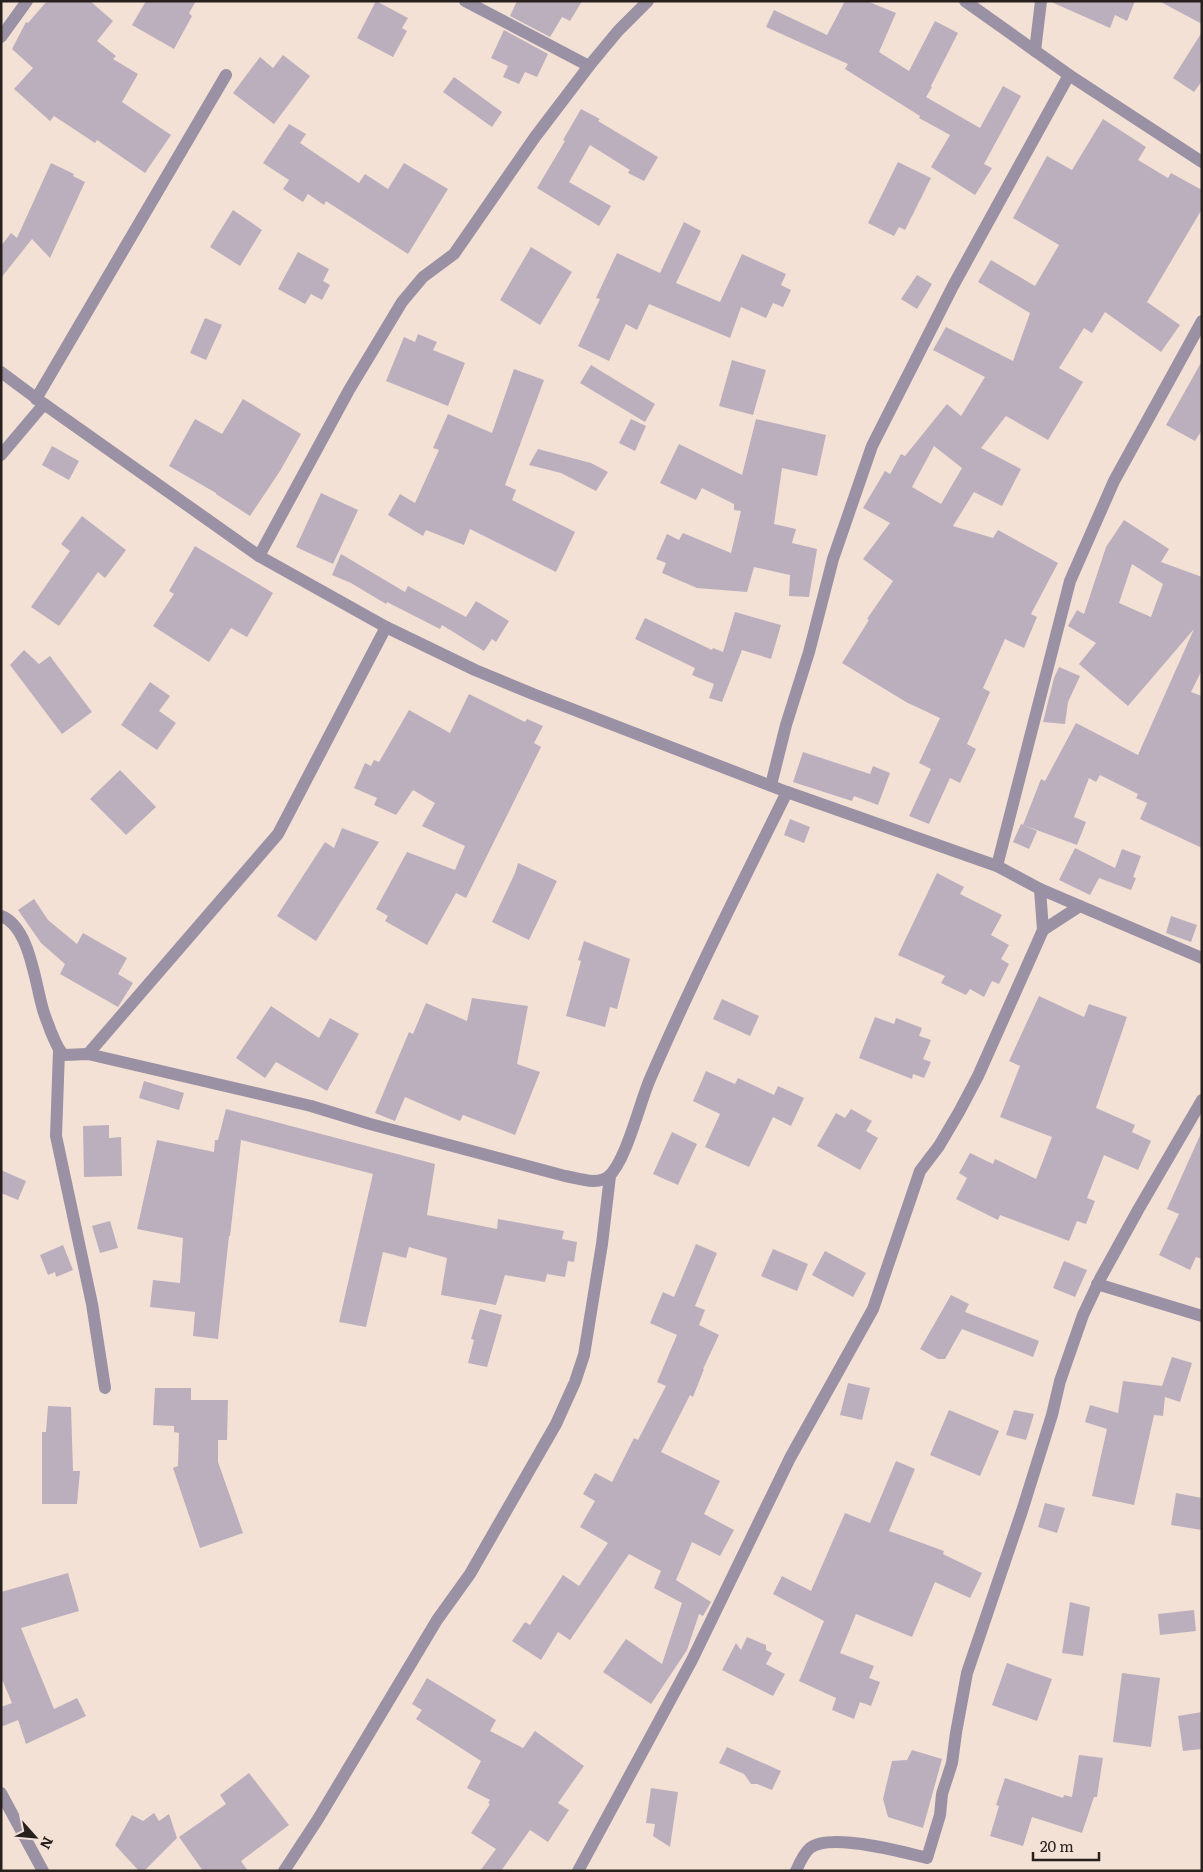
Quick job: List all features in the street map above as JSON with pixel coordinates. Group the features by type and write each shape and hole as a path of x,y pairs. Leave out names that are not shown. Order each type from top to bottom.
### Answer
{"street":[{"path":"1,37 27,1"},
{"path":"465,1 589,66"},
{"path":"259,556 349,390 402,302 423,277 454,254 535,137 589,66 618,31 648,1"},
{"path":"965,1 1070,76 1202,162"},
{"path":"1035,51 1041,1"},
{"path":"1,454 40,401 226,75"},
{"path":"771,785 786,724 833,559 872,446 953,286 1070,76"},
{"path":"997,866 1070,581 1114,481 1202,321"},
{"path":"1,372 259,556 386,627 475,670 533,694 787,792 997,866 1040,889 1202,958"},
{"path":"88,1054 278,834 386,627"},
{"path":"284,1871 318,1819 437,1620 470,1574 556,1424 584,1355 602,1244 610,1176 620,1159 653,1072 702,966 787,792"},
{"path":"578,1871 692,1660 790,1458 873,1309 920,1171 939,1146 978,1076 1043,930 1040,889"},
{"path":"1043,930 1080,906"},
{"path":"1,916 12,922 31,959 42,1008 60,1051 64,1055 88,1054 311,1106 370,1124 565,1176 602,1181 610,1176"},
{"path":"60,1051 56,1136 92,1304 105,1388"},
{"path":"796,1871 810,1848 827,1842 875,1846 927,1858 940,1815 942,1794 952,1763 967,1673 1022,1511 1052,1415 1060,1381 1083,1314 1097,1284 1138,1210 1202,1100"},
{"path":"1097,1284 1202,1316"},
{"path":"1,1793 43,1871"}],"building":[{"path":"47,1 90,1 113,21 97,41 116,56 113,59 138,74 122,102 171,135 145,173 97,140 95,143 54,116 50,121 14,89 33,68 12,49 26,22 28,23"},
{"path":"146,1 196,1 189,13 192,16 174,49 132,25"},
{"path":"376,1 408,18 402,28 407,31 393,57 357,38"},
{"path":"517,1 582,1 570,21 562,17 550,37 510,16"},
{"path":"845,1 867,1 896,13 879,52 909,71 935,21 958,33 926,97 980,128 1003,86 1021,96 984,164 992,168 975,195 931,167 950,135 919,118 920,116 845,69 848,64 766,27 774,10 827,35"},
{"path":"1049,1 1135,1 1127,21 1115,15 1110,28"},
{"path":"1159,1 1202,1 1202,24"},
{"path":"504,30 548,54 537,77 525,72 519,84 503,77 508,66 491,58"},
{"path":"1202,32 1202,81 1194,92 1173,78"},
{"path":"283,55 310,76 274,124 233,93 260,57 273,68"},
{"path":"454,77 502,112 492,127 443,92"},
{"path":"581,109 600,119 598,121 658,157 644,181 628,173 630,170 590,145 569,182 611,206 599,226 537,188 565,141 563,140"},
{"path":"1103,119 1146,147 1138,160 1168,178 1171,173 1202,190 1202,209 1147,302 1180,325 1161,352 1105,312 1092,333 1084,328 1059,368 1083,382 1048,440 1006,416 981,448 1021,469 1002,506 974,492 953,526 993,538 998,530 1058,563 1031,614 1037,617 1024,648 1005,639 983,688 990,692 967,744 976,749 960,783 950,778 929,824 909,816 931,769 919,763 940,718 906,702 842,663 869,620 867,619 893,581 863,559 890,523 863,508 885,471 890,474 901,454 905,456 947,404 961,416 985,377 933,350 946,327 1013,361 1030,313 978,282 991,260 1035,286 1059,245 1013,218 1047,156 1072,170","holes":["934,446 962,468 941,504 912,487"]},
{"path":"289,124 306,134 300,143 359,183 365,174 388,189 404,163 448,189 408,254 326,201 324,205 308,194 303,202 283,189 289,180 263,163"},
{"path":"898,162 931,178 905,230 899,227 894,236 868,223"},
{"path":"51,163 74,174 73,176 85,182 50,258 32,239 1,278 1,246 11,233 17,238"},
{"path":"233,210 262,230 240,266 210,247"},
{"path":"684,222 701,231 676,283 720,302 742,254 786,274 781,285 791,290 783,307 773,303 766,318 741,307 730,338 649,304 637,330 626,324 609,361 578,346 600,299 596,298 617,253 660,273"},
{"path":"531,247 572,272 540,325 500,300"},
{"path":"298,252 329,269 323,281 330,285 322,300 311,294 305,304 278,289"},
{"path":"917,275 932,284 917,309 901,299"},
{"path":"205,318 222,325 206,360 190,353"},
{"path":"418,334 437,342 433,350 465,363 448,406 386,381 404,337 415,342"},
{"path":"732,360 766,370 753,415 719,406"},
{"path":"1202,361 1202,430 1195,441 1166,425"},
{"path":"591,365 655,404 645,422 580,383"},
{"path":"514,369 544,380 505,485 516,490 512,500 575,532 556,572 470,529 464,545 426,530 423,536 388,515 400,494 415,503 439,450 433,448 448,414 492,433"},
{"path":"243,399 301,434 280,471 250,516 216,493 169,466 195,419 222,434"},
{"path":"631,419 646,426 635,451 619,443"},
{"path":"756,419 826,435 817,476 782,468 774,524 796,529 792,543 817,549 809,597 789,596 790,575 754,567 747,592 697,588 662,573 666,563 656,559 667,534 679,540 683,533 731,553 741,511 734,510 734,504 702,488 696,500 660,483 679,444 742,475"},
{"path":"52,446 79,461 69,480 42,465"},
{"path":"538,449 591,463 608,472 596,491 561,473 529,465"},
{"path":"321,493 358,510 333,564 296,547"},
{"path":"82,516 126,550 105,578 98,572 59,626 31,607 70,551 61,544"},
{"path":"1124,520 1169,549 1161,562 1202,577 1202,670 1191,692 1202,696 1202,848 1140,819 1147,803 1136,798 1138,794 1100,775 1096,782 1089,778 1074,817 1086,822 1077,845 1023,825 1041,779 1045,781 1076,723 1138,755 1194,629 1128,706 1079,664 1096,643 1068,626 1077,610 1084,614 1106,547","holes":["1132,564 1163,584 1151,617 1119,603"]},
{"path":"195,546 273,593 247,637 231,628 209,662 153,626 174,594 169,591"},
{"path":"341,554 405,592 408,586 466,617 476,601 509,621 496,642 492,639 484,651 442,625 440,629 387,602 386,604 351,583 332,575"},
{"path":"735,612 781,625 771,659 742,650 722,702 709,698 714,684 692,675 695,668 635,639 645,618 712,650 713,648 723,652"},
{"path":"24,650 39,664 50,656 92,712 62,734 10,665"},
{"path":"1059,667 1080,676 1068,702 1065,724 1043,722 1054,678"},
{"path":"150,682 170,696 159,711 176,723 157,750 121,725"},
{"path":"469,694 525,722 527,719 543,726 534,743 541,747 466,898 456,893 427,945 385,921 388,916 376,909 407,852 455,870 465,846 422,826 435,803 413,790 396,815 374,805 377,798 354,788 365,763 371,766 374,760 379,762 409,710 450,733"},
{"path":"803,752 870,774 873,766 890,773 878,805 854,796 852,801 793,782"},
{"path":"120,770 156,807 126,835 90,799"},
{"path":"790,819 810,827 804,843 784,835"},
{"path":"1021,824 1037,831 1029,849 1013,842"},
{"path":"342,828 379,842 316,941 277,916 325,842 334,848"},
{"path":"1075,848 1115,868 1122,849 1141,856 1133,877 1136,878 1131,890 1099,878 1090,895 1059,880"},
{"path":"518,863 557,881 529,940 492,922"},
{"path":"937,873 964,887 960,894 1002,915 991,935 1009,945 1001,959 1009,964 999,984 992,981 984,997 970,989 966,995 941,983 945,976 898,955"},
{"path":"34,899 48,920 77,944 83,933 127,958 118,974 133,983 118,1007 60,974 65,964 41,943 18,910"},
{"path":"1171,916 1197,925 1191,942 1166,933"},
{"path":"584,941 630,959 617,1009 610,1007 605,1027 566,1016 581,961 578,960"},
{"path":"1039,996 1084,1017 1089,1004 1127,1017 1096,1108 1135,1125 1132,1132 1151,1141 1138,1170 1104,1155 1087,1198 1095,1201 1086,1224 1077,1221 1069,1241 1000,1215 998,1220 956,1199 967,1178 959,1173 970,1153 993,1164 995,1159 1036,1179 1052,1137 1000,1117 1020,1066 1009,1061"},
{"path":"472,998 528,1006 517,1064 540,1072 515,1135 463,1115 460,1121 405,1097 395,1121 375,1113 409,1032 413,1034 426,1003 467,1021"},
{"path":"722,999 759,1016 750,1036 713,1019"},
{"path":"271,1006 319,1038 330,1018 359,1034 327,1091 276,1062 265,1078 236,1058"},
{"path":"875,1017 894,1024 896,1018 922,1028 919,1036 931,1040 923,1059 931,1062 924,1078 913,1074 912,1079 859,1058"},
{"path":"706,1071 735,1084 738,1078 774,1095 778,1086 804,1098 791,1126 773,1117 749,1167 705,1147 720,1114 693,1101"},
{"path":"144,1081 184,1093 179,1110 139,1098"},
{"path":"226,1109 435,1164 427,1215 497,1229 498,1219 564,1231 562,1239 577,1242 574,1262 568,1261 565,1277 547,1274 545,1282 505,1275 496,1305 441,1295 447,1258 409,1247 406,1258 383,1252 366,1327 339,1322 373,1174 241,1140 218,1339 193,1336 195,1312 150,1307 153,1280 180,1283 183,1238 137,1229 157,1140 214,1152 215,1140 218,1140"},
{"path":"851,1109 872,1121 866,1131 878,1138 860,1170 817,1146 836,1113 845,1118"},
{"path":"109,1125 109,1138 121,1137 122,1176 84,1177 83,1126"},
{"path":"1202,1131 1202,1259 1196,1257 1190,1270 1159,1255 1179,1214 1167,1209"},
{"path":"672,1132 697,1144 678,1185 653,1174"},
{"path":"1,1170 26,1181 18,1200 1,1193"},
{"path":"110,1221 118,1248 100,1253 92,1226"},
{"path":"696,1244 717,1253 695,1306 705,1310 699,1325 719,1335 703,1369 693,1397 690,1395 661,1452 720,1481 704,1514 734,1530 720,1556 692,1542 676,1580 711,1602 703,1616 699,1614 687,1650 651,1704 603,1672 626,1639 662,1664 682,1603 654,1588 661,1571 629,1554 570,1640 558,1632 541,1660 512,1641 525,1622 530,1625 563,1575 579,1586 608,1543 580,1527 595,1501 583,1494 595,1473 612,1482 634,1438 638,1440 666,1386 657,1382 677,1335 650,1323 663,1292 674,1297"},
{"path":"63,1245 73,1270 56,1277 55,1272 48,1275 40,1255"},
{"path":"773,1249 808,1264 797,1291 761,1276"},
{"path":"825,1251 866,1273 853,1297 812,1275"},
{"path":"1064,1261 1087,1270 1075,1297 1053,1288"},
{"path":"951,1295 969,1304 965,1312 1039,1341 1033,1357 962,1329 945,1359 938,1359 920,1349"},
{"path":"480,1309 502,1315 487,1367 468,1363 474,1340 471,1339"},
{"path":"1172,1357 1192,1363 1180,1402 1165,1397 1163,1416 1154,1415 1134,1505 1092,1496 1107,1429 1085,1422 1090,1405 1118,1413 1123,1381 1162,1386"},
{"path":"848,1383 870,1388 862,1420 840,1415"},
{"path":"155,1388 191,1388 191,1400 228,1400 227,1440 218,1440 218,1462 243,1533 200,1548 173,1468 178,1466 179,1433 174,1432 174,1426 153,1425"},
{"path":"48,1406 71,1407 73,1471 80,1471 77,1504 42,1504 42,1432 46,1432"},
{"path":"949,1410 999,1431 980,1476 930,1455"},
{"path":"1014,1410 1034,1414 1026,1440 1006,1435"},
{"path":"896,1461 915,1469 889,1531 944,1551 943,1554 982,1573 970,1598 935,1582 912,1637 856,1614 840,1653 874,1666 869,1678 880,1682 871,1706 860,1702 854,1719 832,1710 836,1698 799,1681 824,1621 773,1594 782,1576 811,1591 845,1513 870,1523"},
{"path":"1176,1493 1202,1498 1202,1530 1171,1525"},
{"path":"1045,1503 1065,1508 1057,1533 1038,1527"},
{"path":"68,1573 79,1611 21,1628 54,1709 77,1698 86,1716 26,1744 18,1720 1,1727 1,1707 12,1703 1,1677 1,1592"},
{"path":"1070,1602 1090,1607 1083,1656 1062,1653"},
{"path":"1194,1610 1196,1631 1160,1635 1158,1614"},
{"path":"747,1637 766,1645 766,1650 772,1653 766,1664 785,1674 773,1696 722,1670 736,1643 741,1650"},
{"path":"1007,1663 1052,1679 1037,1721 992,1705"},
{"path":"1122,1673 1160,1678 1151,1747 1113,1742"},
{"path":"427,1678 496,1720 490,1731 523,1748 535,1731 584,1766 558,1803 569,1810 548,1842 530,1830 501,1871 480,1871 496,1849 471,1833 490,1804 488,1803 490,1800 467,1788 481,1761 416,1719 422,1710 412,1704"},
{"path":"1202,1712 1202,1749 1183,1751 1178,1716"},
{"path":"727,1747 781,1771 772,1790 757,1784 751,1784 744,1774 719,1763"},
{"path":"912,1750 942,1759 923,1828 888,1817 883,1799 892,1761 907,1760"},
{"path":"1079,1755 1103,1758 1097,1797 1094,1797 1082,1833 1032,1817 1023,1846 990,1836 999,1806 996,1805 1005,1778 1063,1798 1064,1795 1072,1797"},
{"path":"249,1773 289,1825 241,1861 248,1871 203,1871 179,1837 226,1804 220,1795"},
{"path":"651,1788 678,1792 670,1847 653,1836 655,1824 646,1823"},
{"path":"154,1813 159,1821 169,1814 177,1838 144,1871 139,1871 115,1845 132,1815 143,1821"}]}
